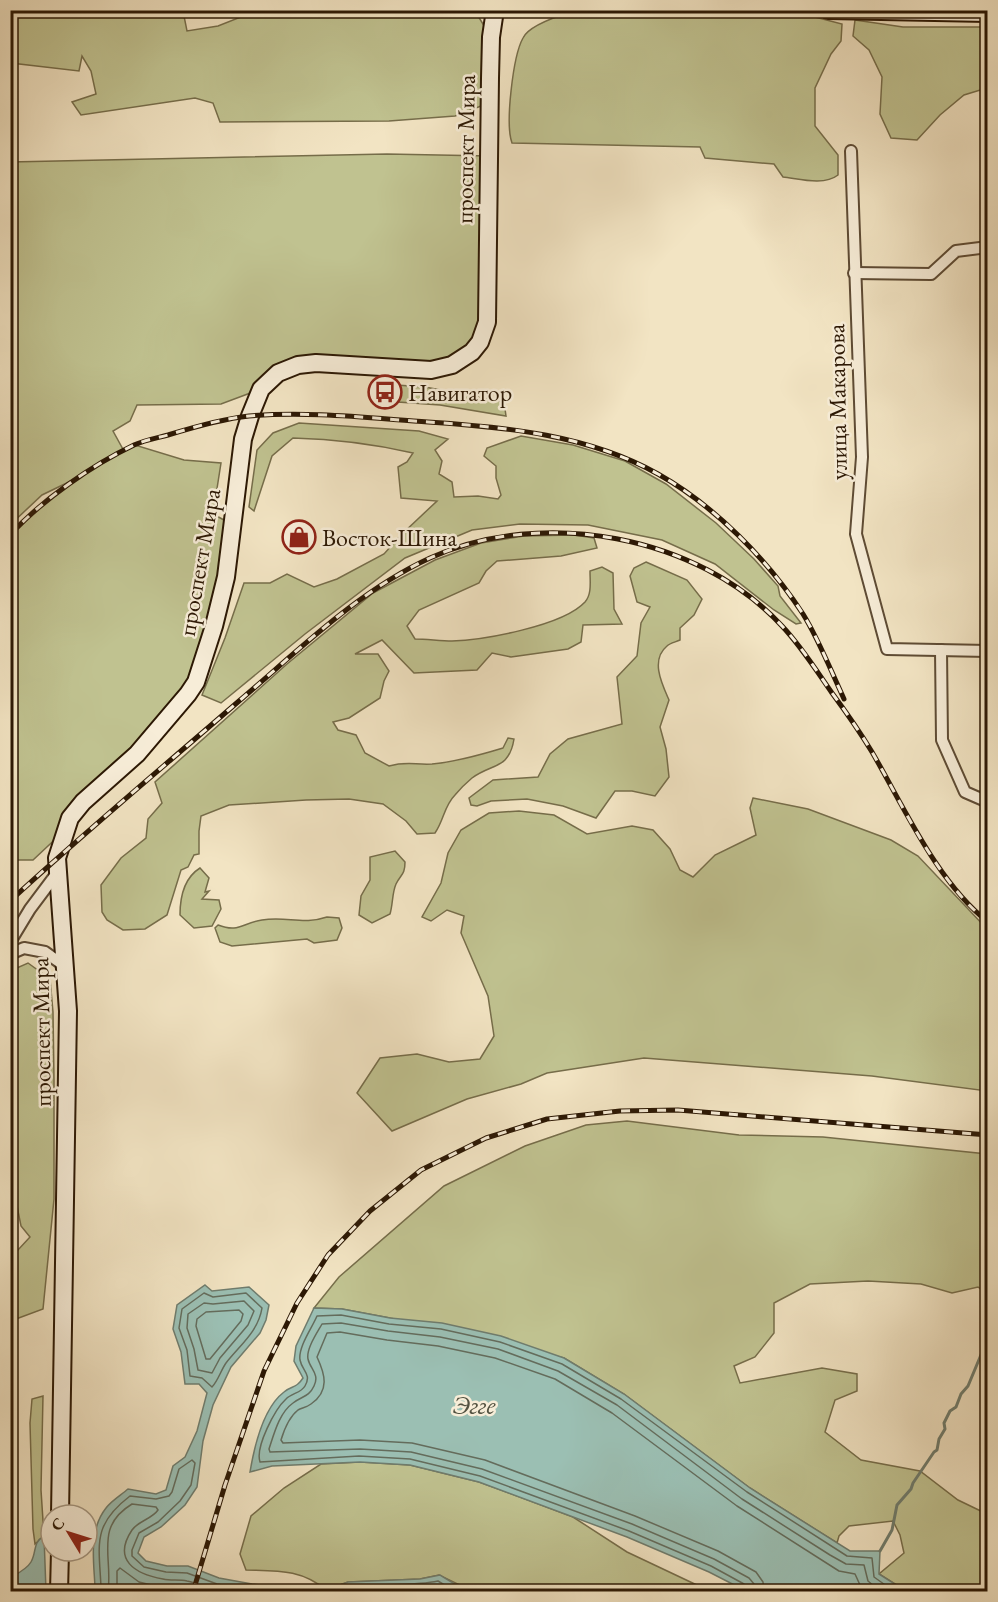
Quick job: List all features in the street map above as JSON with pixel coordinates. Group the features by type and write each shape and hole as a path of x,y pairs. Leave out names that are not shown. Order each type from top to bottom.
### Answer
{"main road":[{"name":"проспект Мира","path":"60,1503 68,1011 57,858 70,818 83,802 137,754 196,682 214,626 226,577 243,440 261,389 278,373 298,365 316,363 431,370 452,365 472,352 480,342 487,322 489,78 495,10"},
{"path":"828,10 987,13"},
{"path":"59,1592 60,1563"}],"street":[{"name":"улица Макарова","path":"851,151 862,457 856,534 887,649 941,650"},
{"path":"854,273 931,274 956,251 987,247"},
{"path":"987,651 941,650 942,740 965,792 987,801"},
{"path":"10,942 30,909 57,873"},
{"path":"10,954 24,948 45,952 66,967"}],"green space":[{"path":"11,11 183,11 187,31 218,26 256,11 475,11 491,37 489,103 455,116 389,121 220,122 213,103 195,98 81,115 72,102 96,94 91,71 82,56 79,71 11,63"},
{"path":"571,12 701,17 815,17 842,24 841,41 831,54 815,88 815,126 838,155 838,175 819,181 783,177 774,164 705,158 700,147 512,143 509,121 511,90 516,59 523,38 537,25"},
{"path":"855,20 903,27 987,27 987,88 964,95 940,115 917,140 891,138 880,114 882,77 869,50 853,36"},
{"path":"387,154 489,156 487,322 452,365 316,363 261,389 221,404 137,405 130,421 113,431 124,451 135,445 184,460 221,463 213,514 233,525 204,664 64,831 33,860 11,860 11,535 35,510 75,479 42,495 11,524 10,162"},
{"path":"396,385 425,387 504,402 506,416 440,405 398,402"},
{"path":"299,423 419,431 448,439 435,450 442,461 439,474 452,482 454,497 478,496 498,499 501,495 496,478 496,466 484,456 487,448 521,436 573,445 625,461 666,484 716,523 754,559 778,586 780,596 801,623 796,624 774,610 715,564 662,540 588,525 520,524 472,530 405,558 305,634 221,703 202,695 244,583 270,583 287,574 314,587 337,579 384,554 437,501 401,498 398,467 407,462 413,453 353,442 293,438 272,456 254,511 249,507 257,450 273,433"},
{"path":"574,535 594,538 597,548 561,556 497,561 486,571 479,583 419,610 407,626 415,639 452,641 502,635 541,625 574,611 585,602 590,592 590,571 602,567 613,573 614,609 622,624 583,625 581,642 568,649 511,657 492,653 477,670 414,673 382,640 355,654 378,654 389,671 380,698 349,718 333,722 338,730 356,735 365,753 389,766 459,760 503,748 508,738 514,739 512,749 504,761 472,778 451,799 435,833 417,834 406,821 383,804 349,799 229,805 201,816 199,854 194,855 188,867 181,870 167,915 145,929 123,930 107,920 102,912 101,885 121,858 146,838 148,819 162,803 155,782 287,664 373,593 435,560 481,543 524,536"},
{"path":"646,562 687,580 702,599 694,615 680,628 680,640 667,646 659,658 659,672 669,700 660,727 666,749 669,777 655,796 632,791 615,791 596,818 563,806 527,799 491,801 477,806 471,805 469,798 493,780 538,777 550,754 568,739 622,724 617,677 637,656 641,623 650,607 637,602 630,576 634,568"},
{"path":"753,798 808,809 891,840 918,856 987,929 987,1091 872,1076 644,1058 547,1073 521,1084 467,1099 392,1131 357,1093 380,1058 417,1054 449,1062 480,1059 494,1036 488,996 461,933 464,916 447,910 431,921 422,917 441,883 448,853 461,830 489,813 519,811 554,815 587,834 632,826 653,830 670,849 680,870 693,877 715,855 756,835 750,808"},
{"path":"395,851 405,862 404,870 395,887 390,914 372,923 359,915 361,896 370,880 370,857"},
{"path":"200,868 209,878 205,892 209,891 202,899 219,900 221,909 212,926 194,928 180,915 181,901 190,877"},
{"path":"327,917 339,918 342,928 337,940 314,943 307,939 232,946 220,942 215,928 218,925 236,928 255,921 271,919 311,920"},
{"path":"28,963 50,979 53,1012 54,1199 43,1309 16,1319 11,1306 11,1286 15,1279 17,1251 30,1237 21,1226 11,1176 10,971"},
{"path":"627,1121 739,1135 823,1137 987,1154 987,1294 978,1287 952,1293 921,1284 868,1281 810,1284 774,1303 774,1333 755,1357 734,1366 740,1383 822,1368 857,1374 857,1391 835,1400 825,1432 861,1460 920,1471 958,1500 987,1514 987,1591 906,1591 879,1574 904,1553 900,1535 893,1521 849,1526 839,1536 837,1543 750,1488 624,1394 564,1358 390,1318 342,1309 314,1308 339,1277 444,1186 525,1146 586,1125"},
{"path":"43,1396 42,1503 39,1503 39,1540 35,1544 30,1423 32,1399"},
{"path":"360,1462 410,1465 479,1482 573,1517 627,1552 707,1591 472,1591 439,1575 420,1579 348,1582 326,1590 307,1578 288,1572 246,1570 240,1554 251,1516 284,1488 321,1464"}],"water":[{"path":"205,1285 212,1291 249,1287 269,1305 260,1333 231,1367 213,1405 203,1441 197,1487 185,1505 161,1527 144,1537 138,1553 146,1561 167,1566 188,1566 219,1578 301,1590 326,1590 348,1582 420,1579 440,1575 472,1591 89,1591 95,1588 93,1563 99,1563 99,1520 106,1508 128,1489 156,1494 166,1490 173,1466 185,1457 197,1431 207,1393 199,1384 185,1384 181,1352 173,1329 177,1305"},
{"name":"Эгге","path":"314,1308 342,1309 390,1318 442,1323 501,1336 564,1358 624,1394 750,1488 850,1551 880,1551 879,1574 906,1591 746,1591 709,1572 627,1537 479,1482 410,1465 360,1462 272,1466 250,1472 257,1440 270,1408 284,1392 298,1384 303,1378 294,1361 296,1346"},
{"path":"39,1540 39,1563 45,1563 46,1591 11,1591 10,1578 29,1565"}],"waterway":[{"path":"880,1551 892,1530 897,1505 911,1489 937,1450 939,1439 945,1429 944,1423 968,1386 988,1338"}],"railway":[{"path":"10,535 52,496 118,453 142,442 228,419 294,414 338,416 457,424 546,435 604,450 632,461 679,487 720,518 757,554 803,614 820,645 844,699"},
{"path":"10,901 307,642 378,587 430,558 474,543 520,534 568,533 617,539 663,551 707,570 747,595 782,626 808,658 863,737 937,865 953,886 988,922"},
{"path":"193,1592 225,1485 264,1371 297,1303 328,1255 370,1211 421,1170 486,1138 547,1119 620,1111 678,1110 988,1135"}],"place":[{"name":"Навигатор","path":"385,392"},
{"name":"Восток-Шина","path":"299,537"}]}
